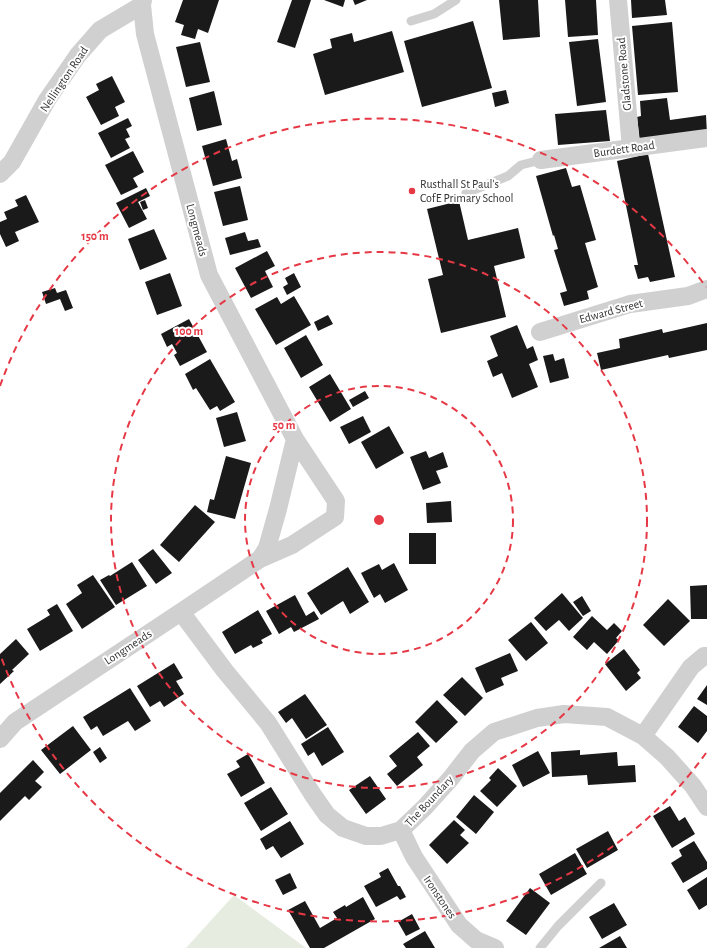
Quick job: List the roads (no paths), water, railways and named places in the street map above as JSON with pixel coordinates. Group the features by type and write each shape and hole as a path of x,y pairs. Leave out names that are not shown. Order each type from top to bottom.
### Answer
{"street":[{"name":"Gladstone Road","path":"618,0 631,148"},
{"name":"Nellington Road","path":"0,174 12,162 48,100 78,55 100,30 142,3"},
{"name":"Longmeads","path":"0,739 15,722 260,559 292,545 335,517 336,501 295,439 208,275 145,34 142,3"},
{"name":"Burdett Road","path":"541,160 707,138"},
{"name":"Edward Street","path":"540,332 630,304 688,296 707,289"},
{"name":"Longmeads","path":"260,559 267,548 295,439"},
{"name":"The Boundary","path":"181,612 225,671 268,724 313,795 327,814 343,828 366,836 381,836 401,830 430,802 472,751 494,732 537,718 564,714 607,717 643,736 667,757 693,786 707,807"},
{"path":"643,736 691,667 704,656 707,656"},
{"name":"Ironstones","path":"401,830 414,857 459,925 476,940 495,948"}],"lane":[{"path":"411,21 434,14 456,0"},
{"path":"466,192 508,176 521,165 541,160"},
{"path":"540,948 558,926 601,883"}],"place":[{"name":"Rusthall St Paul's CofE Primary School","path":"412,191"}]}
